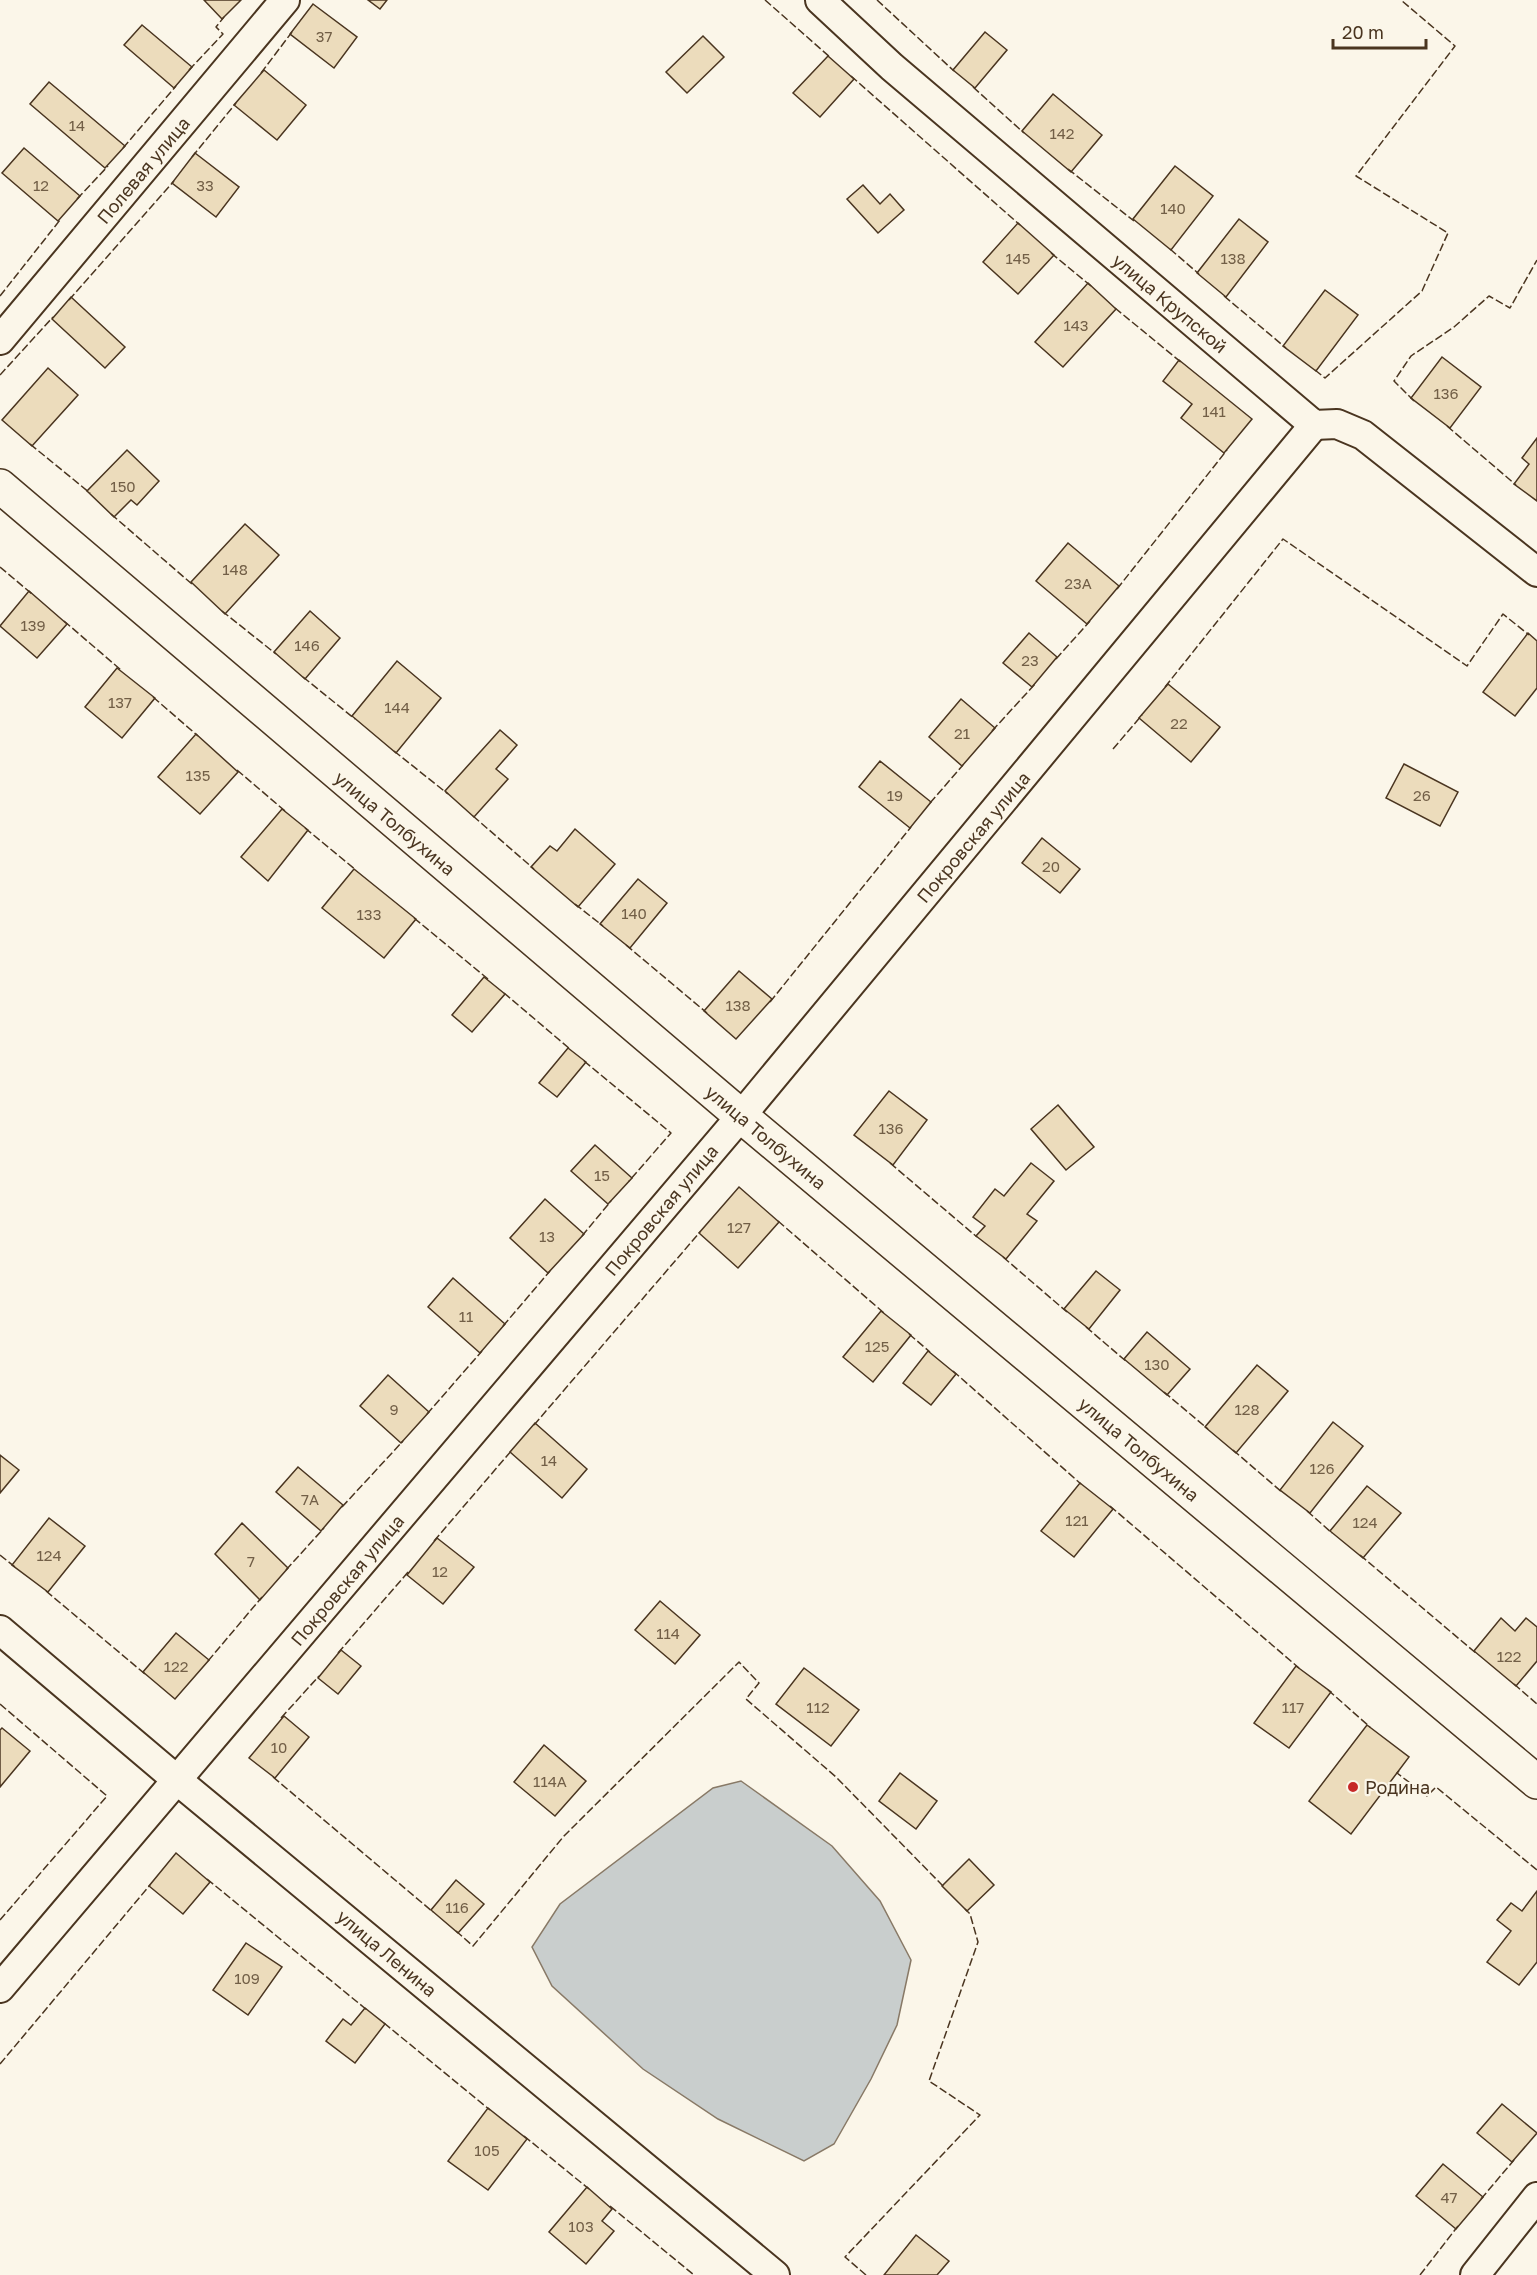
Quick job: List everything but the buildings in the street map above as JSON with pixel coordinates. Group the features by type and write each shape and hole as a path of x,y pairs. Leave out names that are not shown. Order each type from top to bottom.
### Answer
{"main road":[{"name":"улица Толбухина","path":"0,486 741,1116 1537,1782"}],"street":[{"name":"Полевая улица","path":"0,340 285,0"},
{"name":"улица Крупской","path":"820,0 892,67 1314,425"},
{"path":"1314,425 1337,424 1363,435 1537,572"},
{"name":"Покровская улица","path":"0,1988 741,1116 1314,425"},
{"name":"улица Ленина","path":"0,1630 177,1780 775,2275"},
{"path":"1475,2275 1537,2197"}],"shaded area":[{"path":"741,1781 832,1846 880,1901 911,1960 897,2025 871,2079 834,2144 804,2161 718,2119 643,2069 552,1986 532,1947 560,1904 713,1788"}],"fence":[{"path":"765,0 831,58"},
{"path":"877,0 954,71"},
{"path":"1315,370 1325,378 1422,291 1448,233 1356,176 1455,46 1401,0"},
{"path":"189,70 223,34 216,27 224,17"},
{"path":"261,73 292,32"},
{"path":"851,76 1020,225"},
{"path":"123,148 176,86"},
{"path":"973,87 1024,133"},
{"path":"192,157 236,103"},
{"path":"77,199 108,166"},
{"path":"1068,169 1134,221"},
{"path":"69,300 174,181"},
{"path":"0,296 60,220"},
{"path":"1170,249 1199,274"},
{"path":"1051,253 1091,286"},
{"path":"1414,401 1394,381 1411,356 1454,327 1489,296 1510,308 1537,260"},
{"path":"1224,296 1286,348"},
{"path":"1115,308 1182,363"},
{"path":"0,375 53,317"},
{"path":"1447,426 1516,485"},
{"path":"30,444 90,493"},
{"path":"1117,589 1227,450"},
{"path":"111,514 193,585"},
{"path":"1165,687 1283,539 1467,666 1503,614 1529,635"},
{"path":"0,567 32,594"},
{"path":"222,611 276,654"},
{"path":"64,621 121,670"},
{"path":"1056,659 1090,621"},
{"path":"303,677 355,719"},
{"path":"992,731 1035,684"},
{"path":"153,697 198,736"},
{"path":"1113,749 1142,715"},
{"path":"394,751 448,794"},
{"path":"930,803 963,765"},
{"path":"237,770 285,811"},
{"path":"473,816 534,869"},
{"path":"770,1002 911,827"},
{"path":"305,828 356,870"},
{"path":"575,904 603,926"},
{"path":"414,918 488,979"},
{"path":"626,945 707,1013"},
{"path":"504,993 570,1049"},
{"path":"584,1061 671,1133 629,1181"},
{"path":"890,1163 977,1237"},
{"path":"582,1236 611,1201"},
{"path":"778,1221 884,1313"},
{"path":"534,1425 700,1232"},
{"path":"1003,1257 1067,1312"},
{"path":"503,1326 550,1271"},
{"path":"1086,1327 1127,1362"},
{"path":"909,1334 930,1352"},
{"path":"427,1414 482,1351"},
{"path":"953,1371 1081,1484"},
{"path":"1164,1392 1208,1429"},
{"path":"342,1507 403,1441"},
{"path":"434,1541 512,1450"},
{"path":"1233,1450 1283,1493"},
{"path":"1110,1506 1299,1668"},
{"path":"1307,1511 1332,1533"},
{"path":"286,1570 324,1528"},
{"path":"0,1555 15,1567"},
{"path":"1360,1555 1477,1654"},
{"path":"338,1653 409,1571"},
{"path":"46,1591 145,1674"},
{"path":"208,1661 262,1597"},
{"path":"456,1931 473,1946 564,1836 739,1662 759,1683 746,1699 836,1777 944,1887"},
{"path":"281,1718 319,1676"},
{"path":"1514,1684 1537,1704"},
{"path":"1328,1690 1370,1727"},
{"path":"0,1704 107,1796 0,1920"},
{"path":"1399,1771 1397,1773 1427,1796 1436,1787 1537,1870"},
{"path":"273,1777 433,1912"},
{"path":"207,1879 367,2010"},
{"path":"0,2064 150,1885"},
{"path":"866,2275 845,2257 980,2115 929,2081 978,1942 970,1914 965,1909"},
{"path":"384,2023 490,2110"},
{"path":"524,2136 589,2189"},
{"path":"1481,2199 1514,2160"},
{"path":"610,2206 694,2275"},
{"path":"1420,2275 1458,2226"}],"place":[{"name":"Родина","path":"1353,1787"}]}
